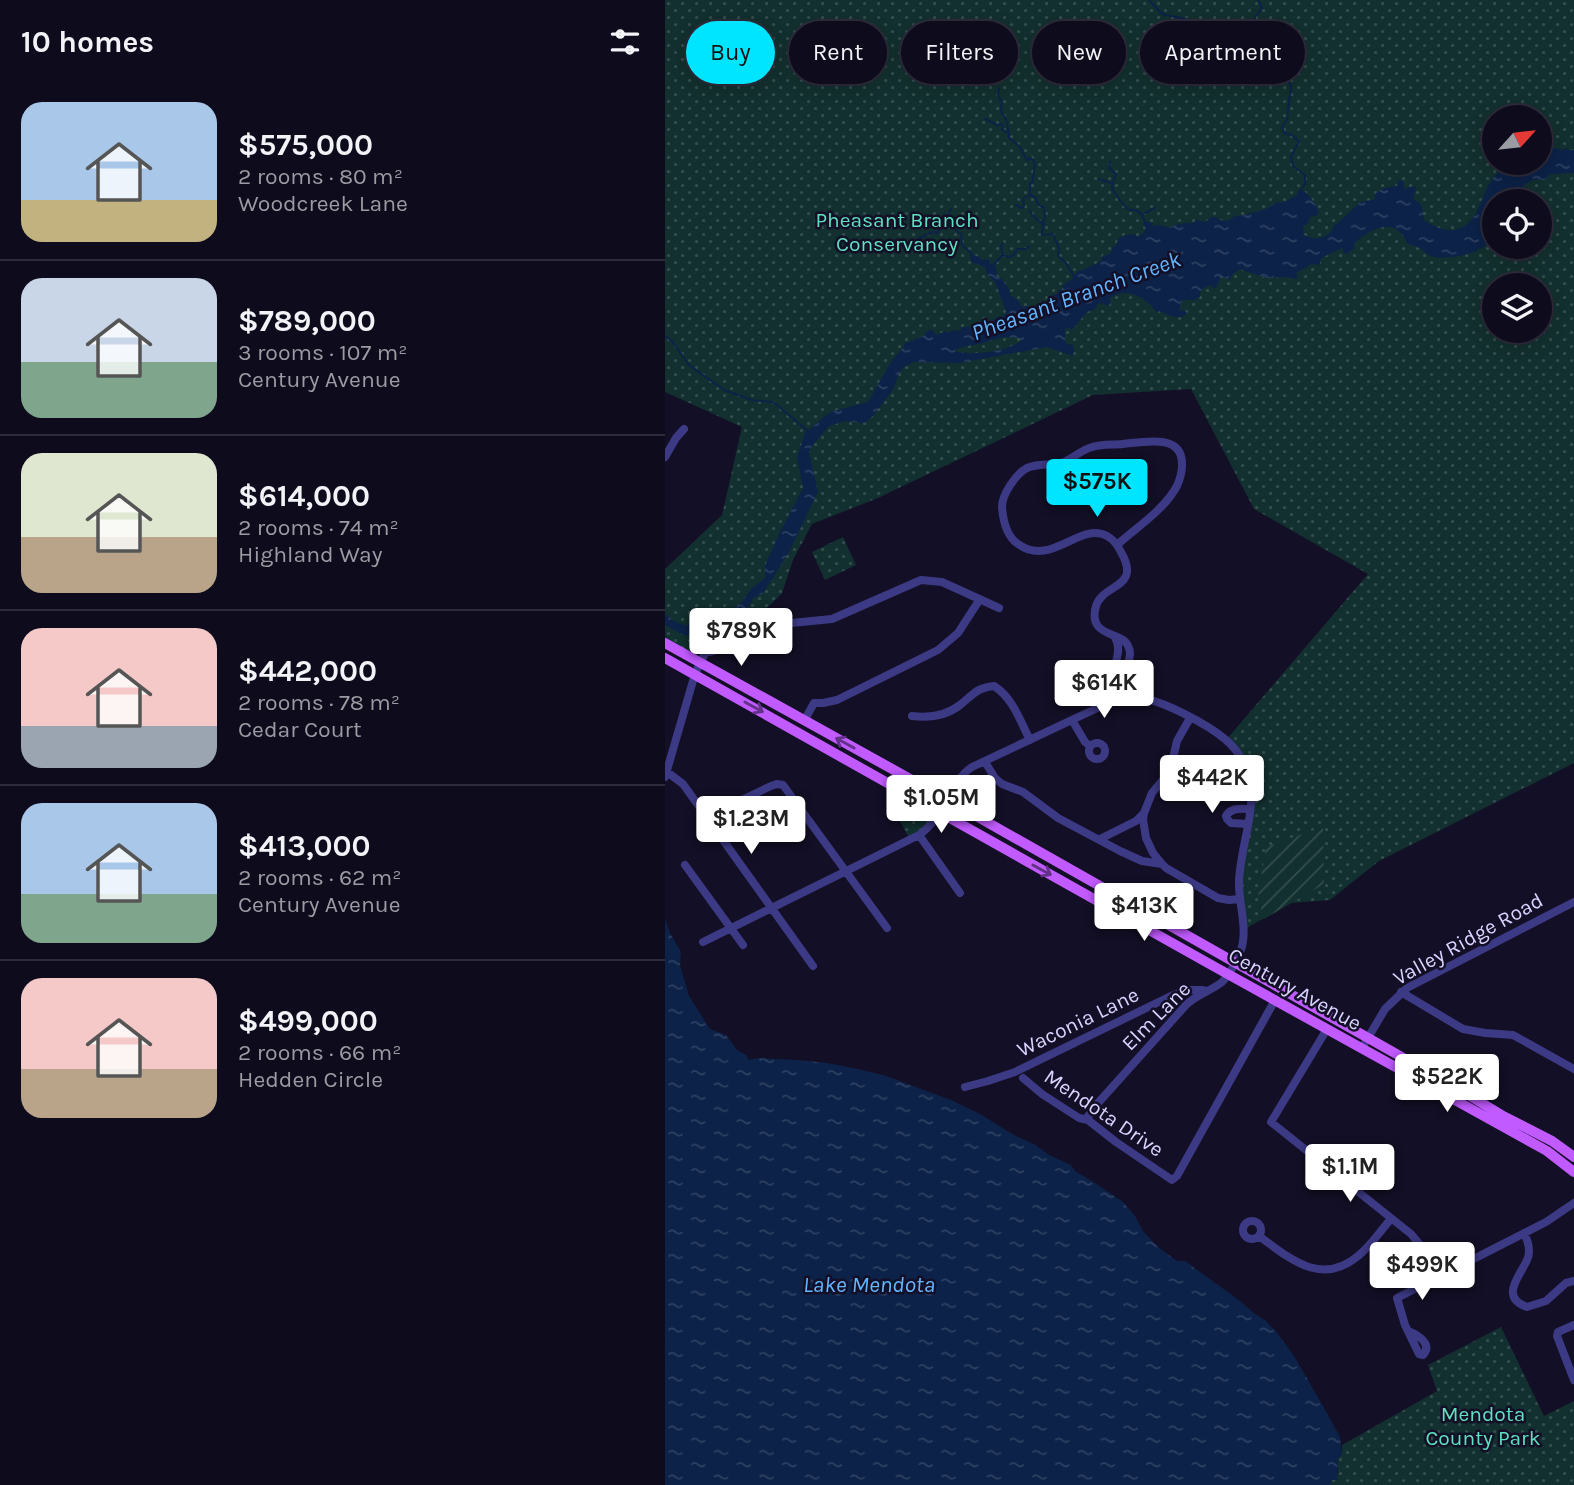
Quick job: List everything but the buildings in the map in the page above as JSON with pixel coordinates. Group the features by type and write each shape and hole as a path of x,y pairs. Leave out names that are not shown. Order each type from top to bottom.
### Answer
{"main road":[{"name":"Century Avenue","path":"665,643 1235,963 1547,1151 1574,1172"},
{"name":"Century Avenue","path":"665,658 1327,1029 1364,1043 1467,1094 1552,1141 1574,1157"}],"street":[{"path":"665,457 684,429"},
{"path":"1117,545 1171,495 1181,475 1182,459 1173,446 1165,442 1099,445 1088,448 1066,461 1027,469 1004,496 1002,505 1005,525 1014,542 1025,549 1046,551 1094,533 1108,536 1117,545 1127,564 1125,578 1097,602 1095,620 1101,629 1115,638 1122,639 1128,646 1130,657 1126,671 1129,698"},
{"path":"813,966 682,782 666,774 695,674 706,646 732,637 740,639 771,625 832,619 921,580 942,582 999,608"},
{"path":"804,721 814,703 823,704 837,700 938,650 958,633 980,599"},
{"path":"1115,638 1118,643 1115,670 1118,700"},
{"path":"912,716 944,714 979,689 995,686 1010,700 1030,740"},
{"path":"703,942 919,835 929,827 964,774 1102,706 1129,698 1156,701 1226,740 1238,754 1247,772 1250,782 1250,809 1239,899 1244,939 1229,974"},
{"path":"1190,718 1178,741 1171,767 1152,793 1144,813 1146,838 1162,864 1217,898 1239,899"},
{"path":"1072,720 1090,746"},
{"path":"985,762 1002,784 1023,792 1059,818 1142,861 1162,864"},
{"path":"706,817 774,784 785,786 887,928"},
{"path":"1248,824 1231,823 1226,816 1233,809 1250,809"},
{"path":"1100,839 1136,821 1144,813"},
{"path":"919,835 960,893"},
{"path":"685,865 743,945"},
{"name":"Valley Ridge Road","path":"1364,1043 1385,1009 1401,992 1574,902"},
{"name":"Elm Lane","path":"1086,1119 1186,1005 1196,996 1222,982 1229,974"},
{"name":"Waconia Lane","path":"965,1087 1015,1072 1173,995 1190,990 1206,991"},
{"path":"1401,992 1463,1029 1485,1034 1513,1035 1574,1069"},
{"name":"Mendota Drive","path":"1023,1078 1054,1102 1079,1118 1086,1119 1168,1179 1174,1179 1275,1000"},
{"path":"1327,1029 1272,1122 1420,1244 1441,1276"},
{"path":"1170,1190 1174,1179"},
{"path":"1408,1331 1397,1298 1556,1216 1574,1203"},
{"path":"1259,1236 1302,1266 1337,1267 1360,1255 1391,1219"},
{"path":"1524,1233 1528,1240 1529,1255 1513,1288 1518,1303 1527,1307 1546,1301 1566,1283 1574,1281"},
{"path":"1574,1325 1558,1332 1557,1336 1574,1380"}],"green space":[{"name":"Pheasant Branch Conservancy","path":"665,0 1574,0 1574,763 1379,861 1330,900 1291,903 1243,930 1239,899 1250,782 1226,740 1368,574 1254,509 1191,389 1093,395 878,498 812,524 793,560 782,593 768,607 705,637 690,657 665,643 665,569 722,515 742,427 665,392"},
{"path":"843,537 856,565 825,580 812,552"},
{"path":"895,787 940,812 910,840 890,802"},
{"path":"1323,827 1324,884 1264,919 1258,897 1266,847"},
{"name":"Mendota County Park","path":"1501,1327 1544,1416 1574,1401 1574,1485 1330,1485 1338,1473 1338,1458 1342,1454 1342,1445 1437,1391 1428,1365"}],"water":[{"path":"1552,149 1574,150 1574,173 1552,174"},
{"path":"1496,175 1549,175 1546,179 1525,184 1522,189 1487,189"},
{"path":"1399,180 1404,182 1404,189 1415,186 1413,199 1421,205 1424,220 1442,229 1460,228 1468,223 1482,200 1482,248 1473,252 1455,257 1431,256 1407,243 1397,230 1382,227 1360,238 1354,244 1354,249 1346,254 1343,248 1321,258 1320,264 1312,264 1296,273 1298,277 1295,279 1267,278 1239,269 1230,280 1221,276 1216,288 1211,285 1203,289 1200,297 1195,300 1182,300 1179,311 1184,310 1187,313 1184,316 1173,316 1159,311 1157,313 1136,295 1116,295 1110,298 1108,306 1098,304 1095,309 1087,312 1072,330 1065,329 1067,344 1073,345 1073,356 1047,347 959,363 914,362 904,367 894,388 873,416 864,423 845,421 829,426 812,446 809,453 818,492 789,552 764,592 754,597 738,616 685,636 665,625 665,614 687,626 696,618 734,608 765,578 765,566 803,488 797,457 805,433 830,412 868,402 904,344 923,336 928,330 932,330 936,335 946,331 960,331 962,327 982,323 985,325 985,322 989,323 1005,315 1006,311 995,282 987,274 985,267 971,262 971,254 982,260 989,259 990,265 995,264 995,275 1001,278 1010,295 1019,301 1022,307 1034,307 1057,294 1078,271 1100,262 1103,255 1110,254 1118,239 1125,235 1135,234 1136,237 1144,233 1146,229 1143,223 1152,222 1153,226 1171,228 1178,223 1193,223 1196,220 1205,222 1212,217 1228,221 1236,215 1264,210 1277,202 1285,201 1297,195 1301,189 1312,199 1319,213 1310,217 1303,227 1304,235 1317,238 1326,236 1334,225 1359,203 1375,199 1375,194 1385,188 1397,186","holes":["1006,337 1020,338 1021,341 989,352 954,351"]},
{"name":"Lake Mendota","path":"665,919 681,952 680,965 689,996 710,1029 726,1035 749,1060 797,1060 858,1069 886,1076 951,1100 980,1114 1071,1165 1075,1171 1123,1202 1158,1247 1177,1261 1185,1261 1265,1320 1294,1356 1340,1437 1342,1454 1338,1458 1337,1480 1332,1480 1330,1485 665,1485"}],"waterway":[{"name":"Pheasant Branch Creek","path":"1149,0 1162,14 1232,29 1258,39 1267,52 1280,62 1280,71 1291,86 1287,120 1282,127 1284,133 1292,135 1299,142 1291,156 1293,166 1305,175 1305,184 1301,190"},
{"path":"1255,21 1262,8 1258,0"},
{"path":"999,88 1001,112 1005,117 1009,138 1019,146 1027,160 1031,158 1035,163 1030,194"},
{"path":"985,119 997,125 1002,124 1002,129 1010,135"},
{"path":"1110,162 1109,168 1116,174 1112,188 1126,208 1138,211 1146,223"},
{"path":"1099,179 1111,183"},
{"path":"1016,205 1022,208 1023,199 1030,195 1036,198 1045,212 1042,235 1053,234 1059,249 1058,256 1075,278"},
{"path":"1143,214 1155,208"},
{"path":"951,209 947,216 961,234 962,245 972,254"},
{"path":"1030,210 1044,225"},
{"path":"900,246 932,232 937,233 943,226 952,227"},
{"path":"1003,243 1003,255"},
{"path":"994,264 1003,255 1009,257 1014,255 1017,249 1026,249 1029,246"},
{"path":"665,336 672,341 689,365 724,390 752,400 773,402 808,431"}]}
